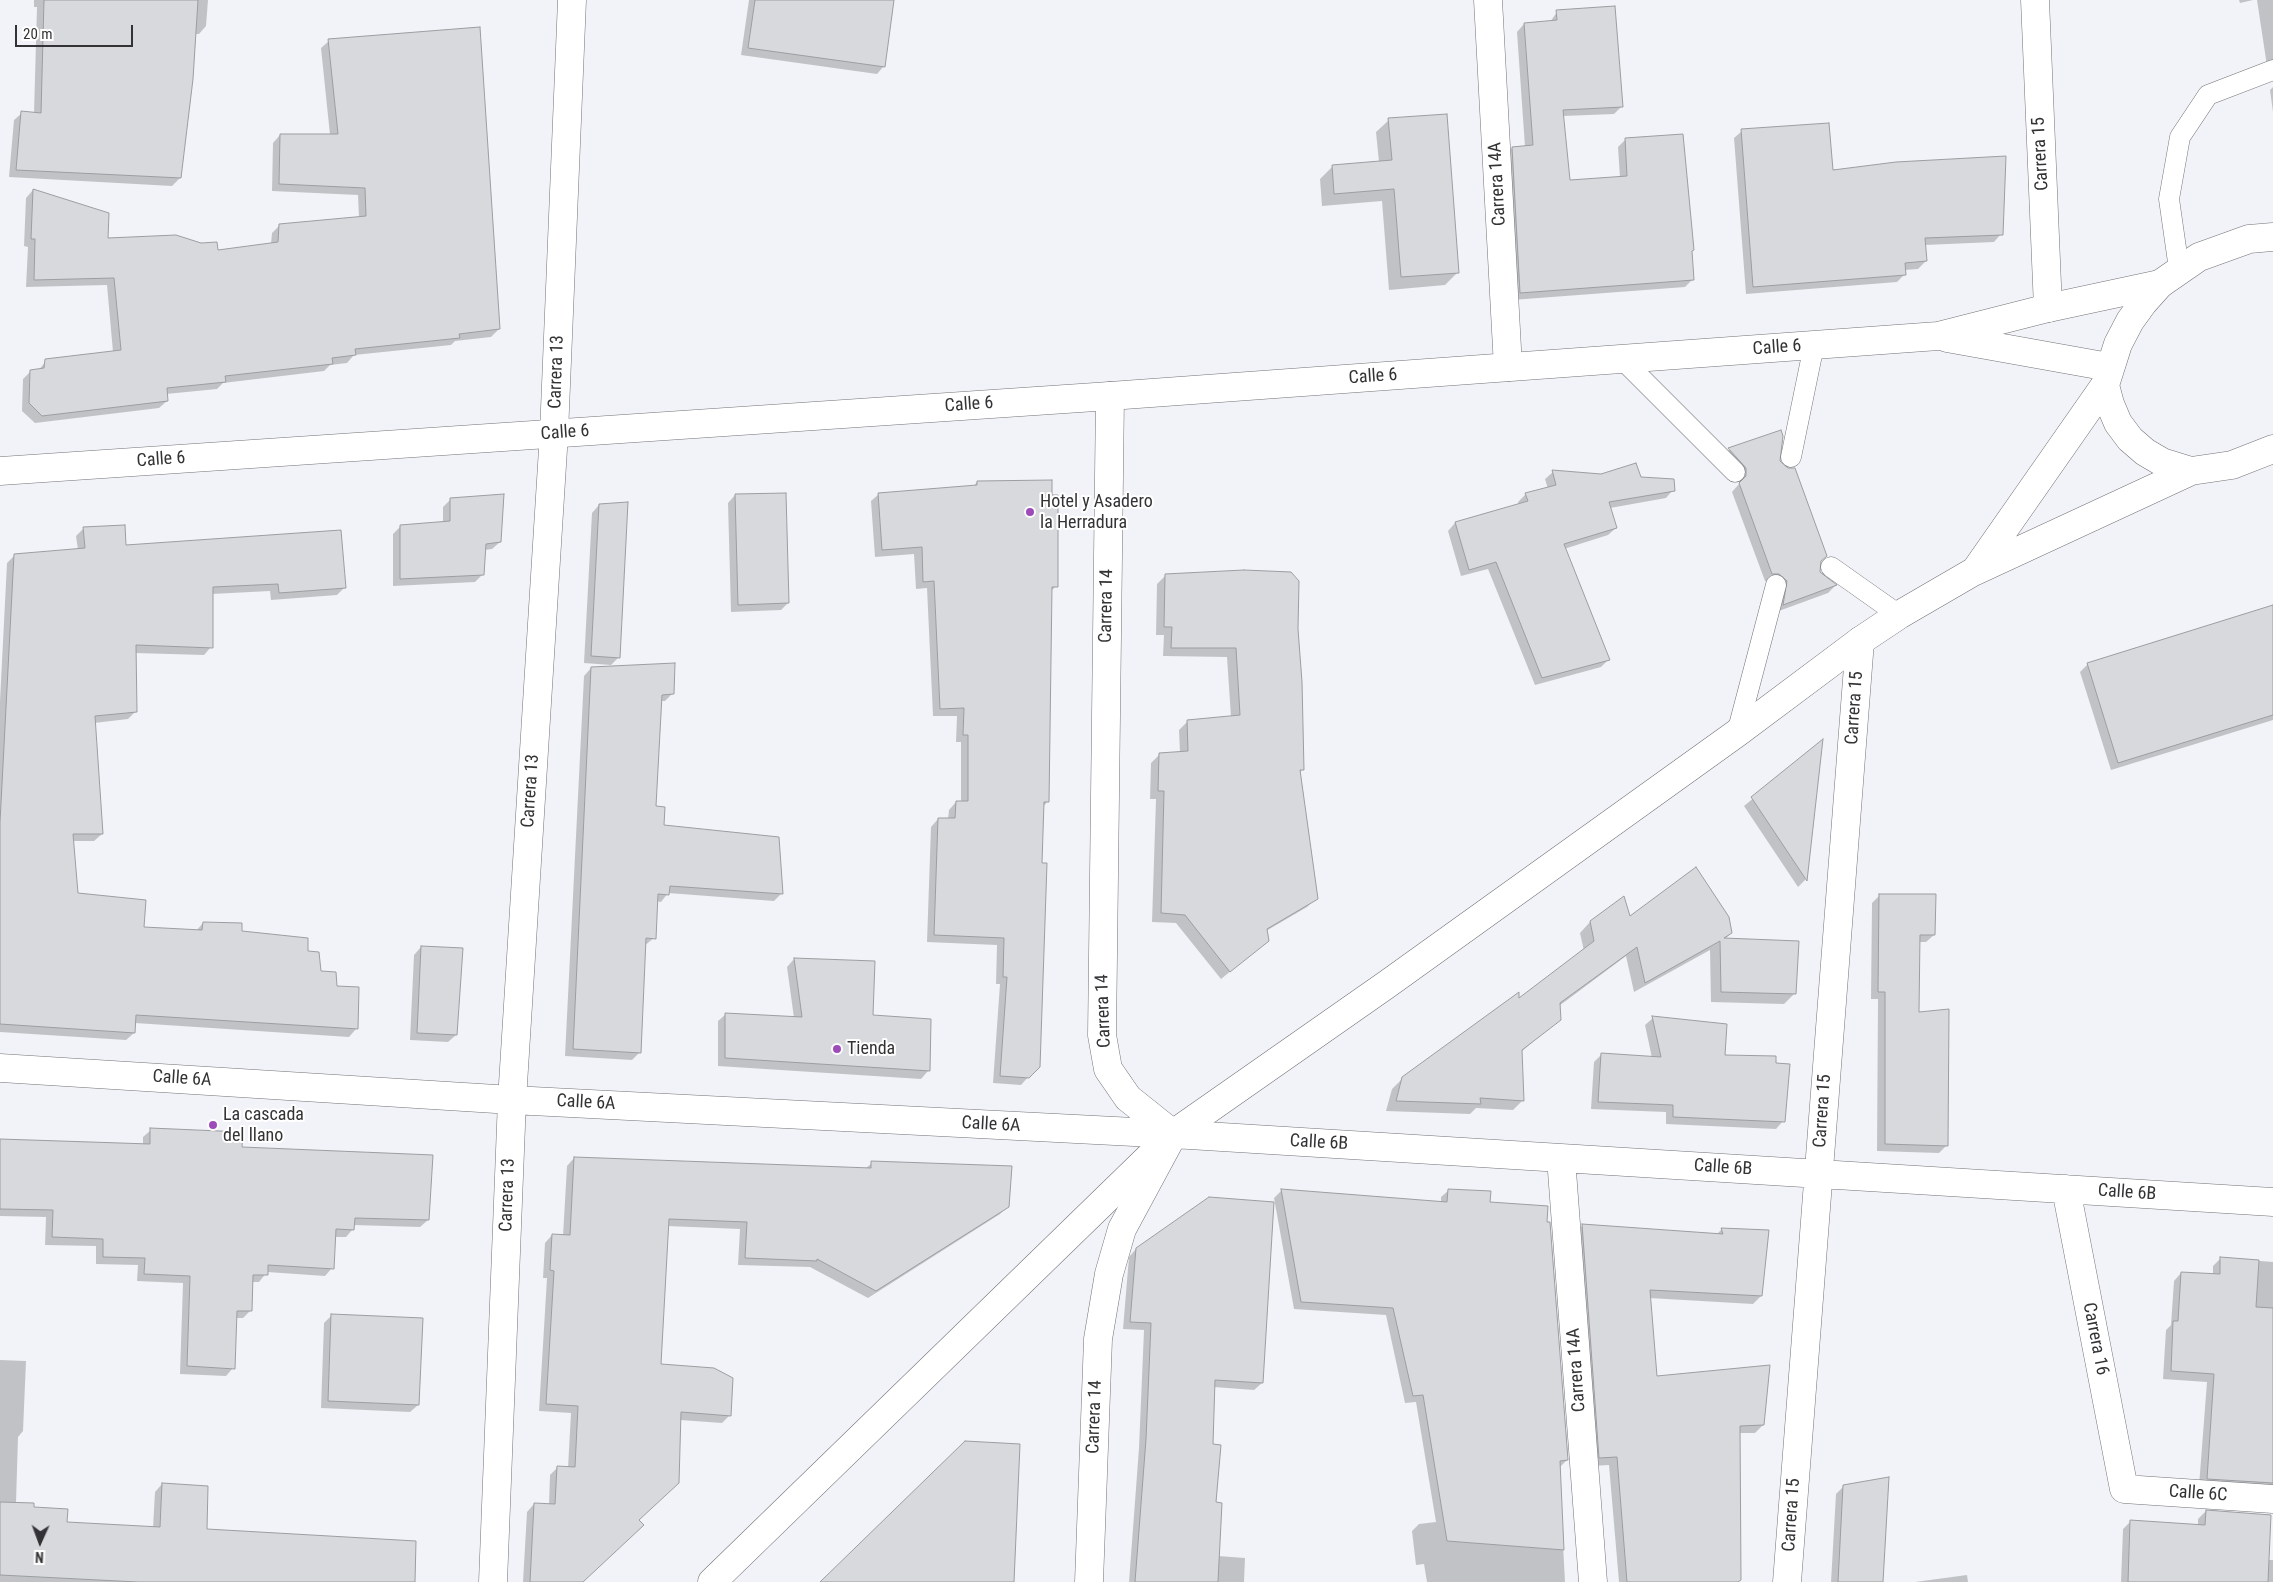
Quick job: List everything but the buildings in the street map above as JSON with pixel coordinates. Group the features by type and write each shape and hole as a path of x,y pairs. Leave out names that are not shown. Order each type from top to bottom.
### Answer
{"main road":[{"name":"Carrera 13","path":"493,1582 512,1100 554,434 572,0"},
{"name":"Carrera 14A","path":"1488,0 1508,367"},
{"name":"Carrera 15","path":"2035,0 2048,308"},
{"path":"1973,572 2107,376 2130,321 2170,277 2199,257 2249,239 2273,237"},
{"name":"Calle 6","path":"0,471 1110,396 1938,336 2170,277"},
{"name":"Calle 6","path":"1938,336 2107,376"},
{"path":"2107,376 2110,404 2118,423 2130,439 2145,452 2162,462 2191,470"},
{"name":"Carrera 14","path":"1089,1582 1098,1339 1109,1274 1122,1229 1173,1134 1128,1098 1108,1069 1102,1035 1110,396"},
{"path":"712,1582 1173,1134 1737,733 1860,641 1899,615 1973,572 2191,470 2232,465 2273,449"},
{"name":"Carrera 15","path":"1787,1582 1860,641"},
{"name":"Calle 6A","path":"0,1068 512,1100 1173,1134"},
{"name":"Calle 6B","path":"1173,1134 2273,1202"},
{"name":"Carrera 14A","path":"1561,1158 1593,1582"},
{"name":"Carrera 16","path":"2066,1189 2124,1489"},
{"name":"Calle 6C","path":"2124,1489 2273,1499"}],"lane":[{"path":"2170,277 2169,199 2180,137 2208,95 2273,70"},
{"path":"1791,457 1814,346"},
{"path":"1622,360 1735,472"},
{"path":"1831,567 1899,615"},
{"path":"1737,733 1776,585"}],"place":[{"name":"Hotel y Asadero la Herradura","path":"1030,512"},
{"name":"Tienda","path":"837,1049"},
{"name":"La cascada del llano","path":"213,1125"}]}
